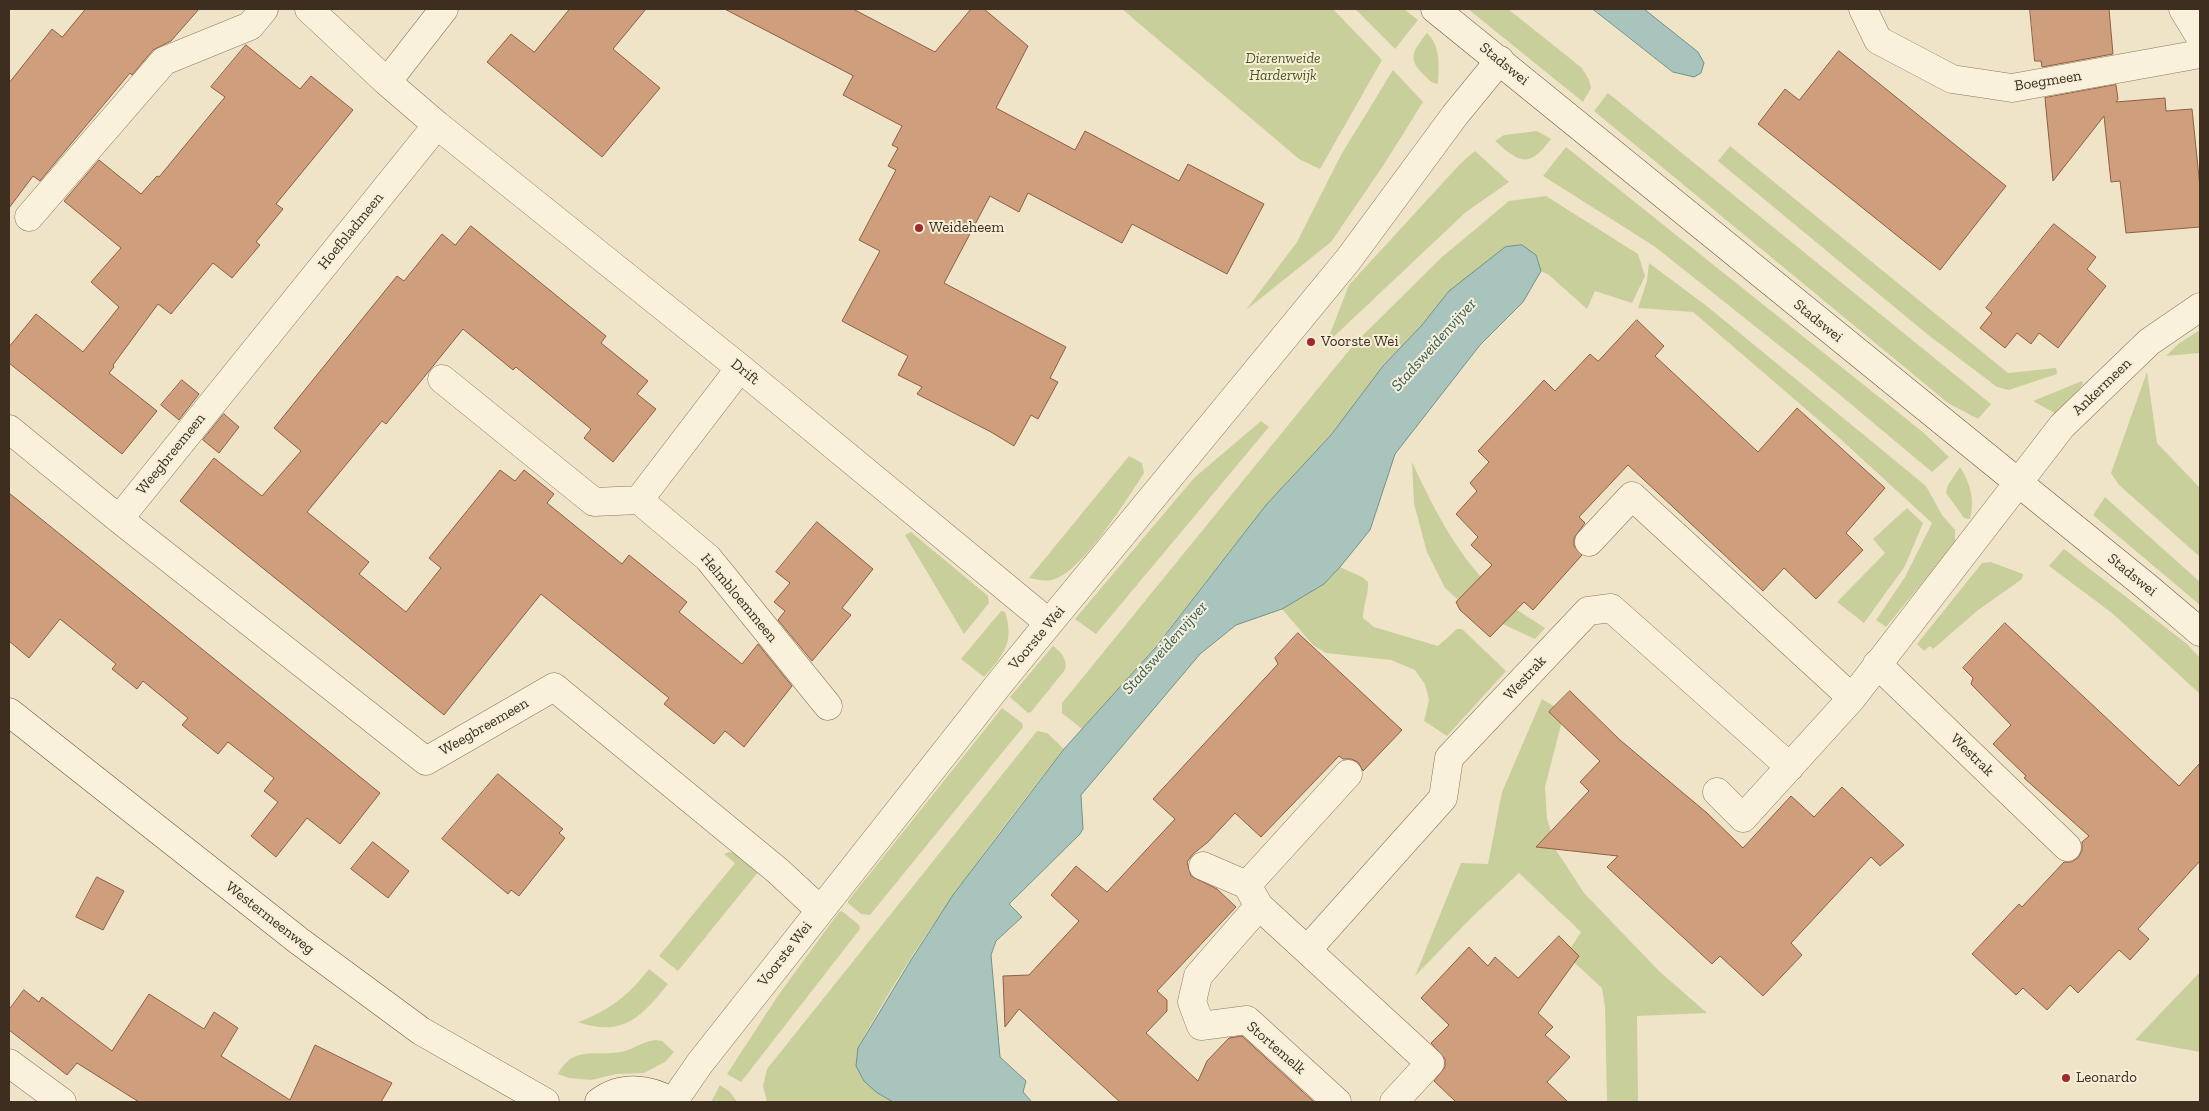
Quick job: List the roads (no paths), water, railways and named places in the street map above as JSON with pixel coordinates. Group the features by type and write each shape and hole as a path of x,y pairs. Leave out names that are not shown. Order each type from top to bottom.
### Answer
{"street":[{"path":"29,217 164,61 250,26 264,9"},
{"path":"309,9 387,82 437,125"},
{"path":"387,82 444,9"},
{"name":"Stadswei","path":"1435,9 1500,60 1574,123 2200,632"},
{"name":"Boegmeen","path":"1863,9 1878,40 1952,79 2012,88 2200,39"},
{"path":"2183,9 2200,39"},
{"name":"Voorste Wei","path":"673,1102 700,1063 820,910 1049,623 1348,260 1455,115 1500,60"},
{"name":"Drift","path":"437,125 740,368 1049,623"},
{"name":"Hoefbladmeen","path":"224,388 437,125"},
{"name":"Ankermeen","path":"2018,483 2062,426 2142,348 2200,307"},
{"path":"442,379 594,502 639,500 740,368"},
{"name":"Weegbreemeen","path":"119,519 224,388"},
{"name":"Weegbreemeen","path":"9,429 119,519 426,760 554,687 778,872 820,910"},
{"path":"1717,792 1743,818 1852,698 2018,483"},
{"path":"1589,542 1632,496 1852,698"},
{"name":"Helmbloemmeen","path":"639,500 708,558 828,706"},
{"name":"Westrak","path":"1307,950 1443,798 1448,758 1588,611 1611,608 1790,767"},
{"name":"Westrak","path":"1877,664 2067,846"},
{"name":"Westermeenweg","path":"9,712 299,942 421,1032 545,1102"},
{"name":"Stortemelk","path":"1337,1102 1248,1020 1201,1026 1192,1002 1198,976 1253,895 1348,774"},
{"path":"1203,866 1253,895 1307,950 1430,1063 1406,1098"},
{"path":"9,1063 62,1102"},
{"path":"599,1102 610,1094 632,1089 655,1093 673,1102"}],"water":[{"path":"1593,9 1644,9 1698,52 1704,63 1701,73 1694,77 1673,72"},
{"name":"Stadsweidenvijver","path":"1522,245 1536,255 1541,271 1523,302 1480,345 1395,454 1370,530 1324,584 1282,609 1236,625 1200,654 1081,795 1083,829 1080,834 1009,904 1022,917 996,941 991,955 1000,1057 1026,1081 1023,1092 1032,1102 893,1102 876,1092 864,1081 856,1066 858,1048 953,895 1064,749 1155,648 1266,505 1331,435 1383,366 1422,325 1449,291 1505,247"}],"place":[{"name":"Weideheem","path":"919,228"},
{"name":"Voorste Wei","path":"1311,342"},
{"name":"Leonardo","path":"2066,1078"}],"park label":[{"name":"Dierenweide Harderwijk","path":"1283,68"}]}
